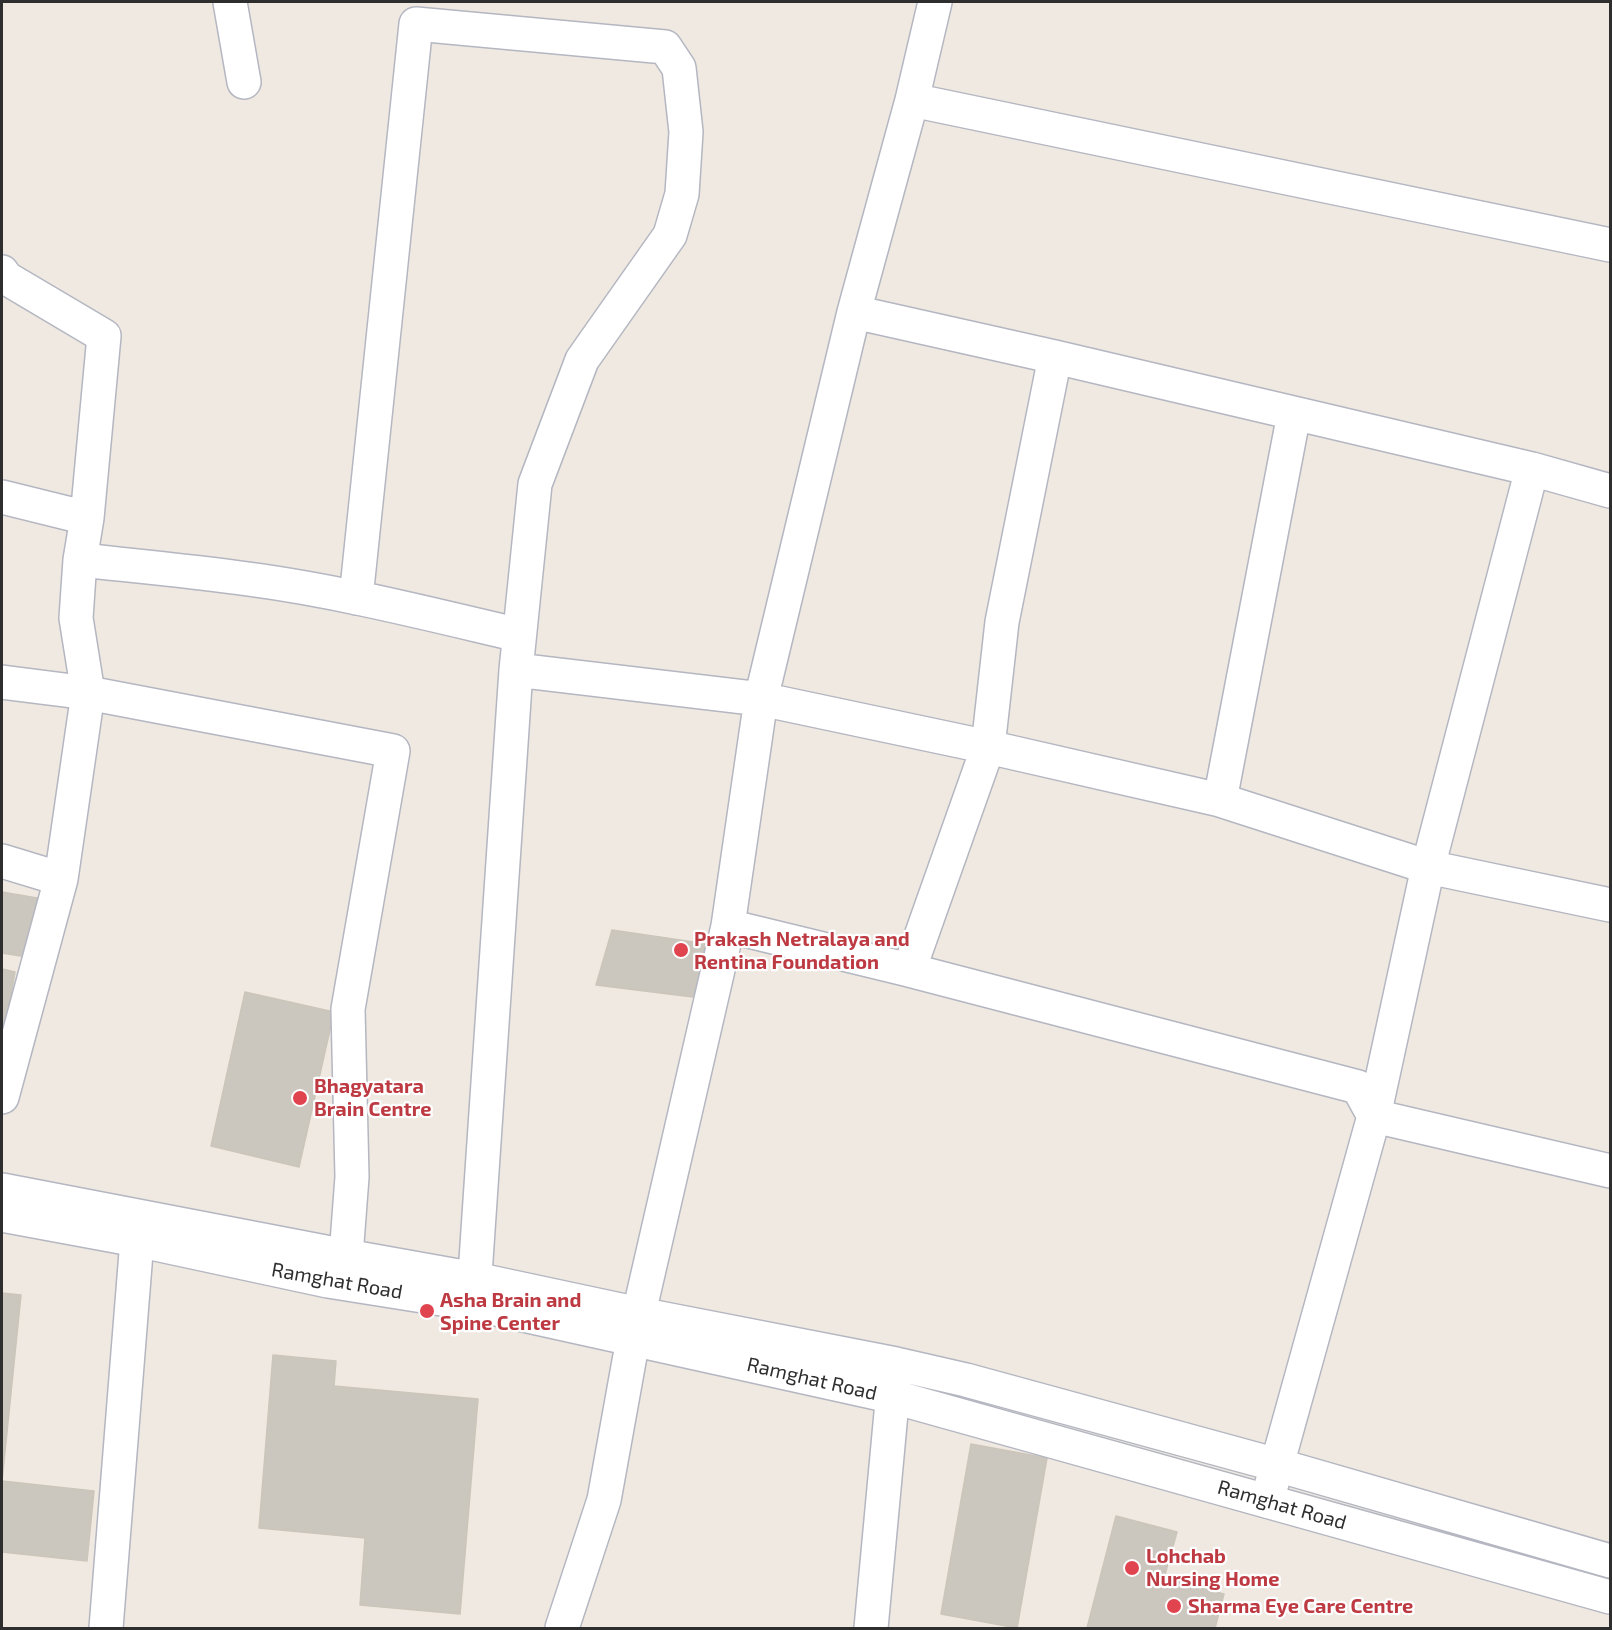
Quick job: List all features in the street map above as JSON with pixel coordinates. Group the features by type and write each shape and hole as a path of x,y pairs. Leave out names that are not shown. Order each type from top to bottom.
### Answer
{"street":[{"path":"230,2 244,81"},
{"path":"562,1629 604,1500 636,1327 728,926 761,699 854,312 912,100 935,2"},
{"path":"356,598 416,13 665,47 679,68 686,132 682,194 670,235 582,360 535,484 516,670 474,1291"},
{"path":"912,100 1611,245"},
{"path":"2,272 6,278 104,336 76,618 88,693 61,879 2,1097"},
{"path":"854,312 1532,469 1611,491"},
{"path":"909,970 988,747 1002,622 1055,357"},
{"path":"1221,800 1294,414"},
{"path":"1267,1501 1374,1116 1428,867 1532,469"},
{"path":"2,497 87,518"},
{"path":"80,560 248,579 356,598 519,635"},
{"path":"516,670 761,699 988,747 1221,800 1428,867 1611,905"},
{"path":"2,682 88,693 393,751 348,1009 352,1177 346,1256"},
{"path":"2,861 61,879"},
{"path":"728,926 909,970 1358,1087 1374,1116 1611,1171"},
{"name":"Ramghat Road","path":"2,1190 346,1256 474,1291 636,1327 1611,1597"},
{"name":"Ramghat Road","path":"2,1215 137,1240 328,1281 474,1291"},
{"path":"106,1629 137,1240"},
{"name":"Ramghat Road","path":"636,1327 896,1364 966,1380 1277,1465 1611,1561"},
{"path":"871,1629 896,1364"}],"building":[{"path":"2,892 43,899 33,958 2,953"},
{"path":"612,930 714,945 701,998 596,985"},
{"path":"2,969 15,972 2,1047"},
{"path":"245,992 334,1012 299,1167 211,1146"},
{"path":"2,1293 21,1295 2,1481"},
{"path":"273,1355 336,1361 334,1386 478,1399 460,1614 360,1605 365,1538 259,1528"},
{"path":"971,1444 1047,1458 1017,1628 941,1614"},
{"path":"2,1481 94,1491 87,1561 2,1552"},
{"path":"1116,1516 1177,1532 1164,1578 1224,1594 1215,1628 1087,1628"}],"place":[{"name":"Prakash Netralaya and Rentina Foundation","path":"681,950"},
{"name":"Bhagyatara Brain Centre","path":"300,1098"},
{"name":"Asha Brain and Spine Center","path":"427,1311"},
{"name":"Lohchab Nursing Home","path":"1132,1568"},
{"name":"Sharma Eye Care Centre","path":"1174,1606"}]}
